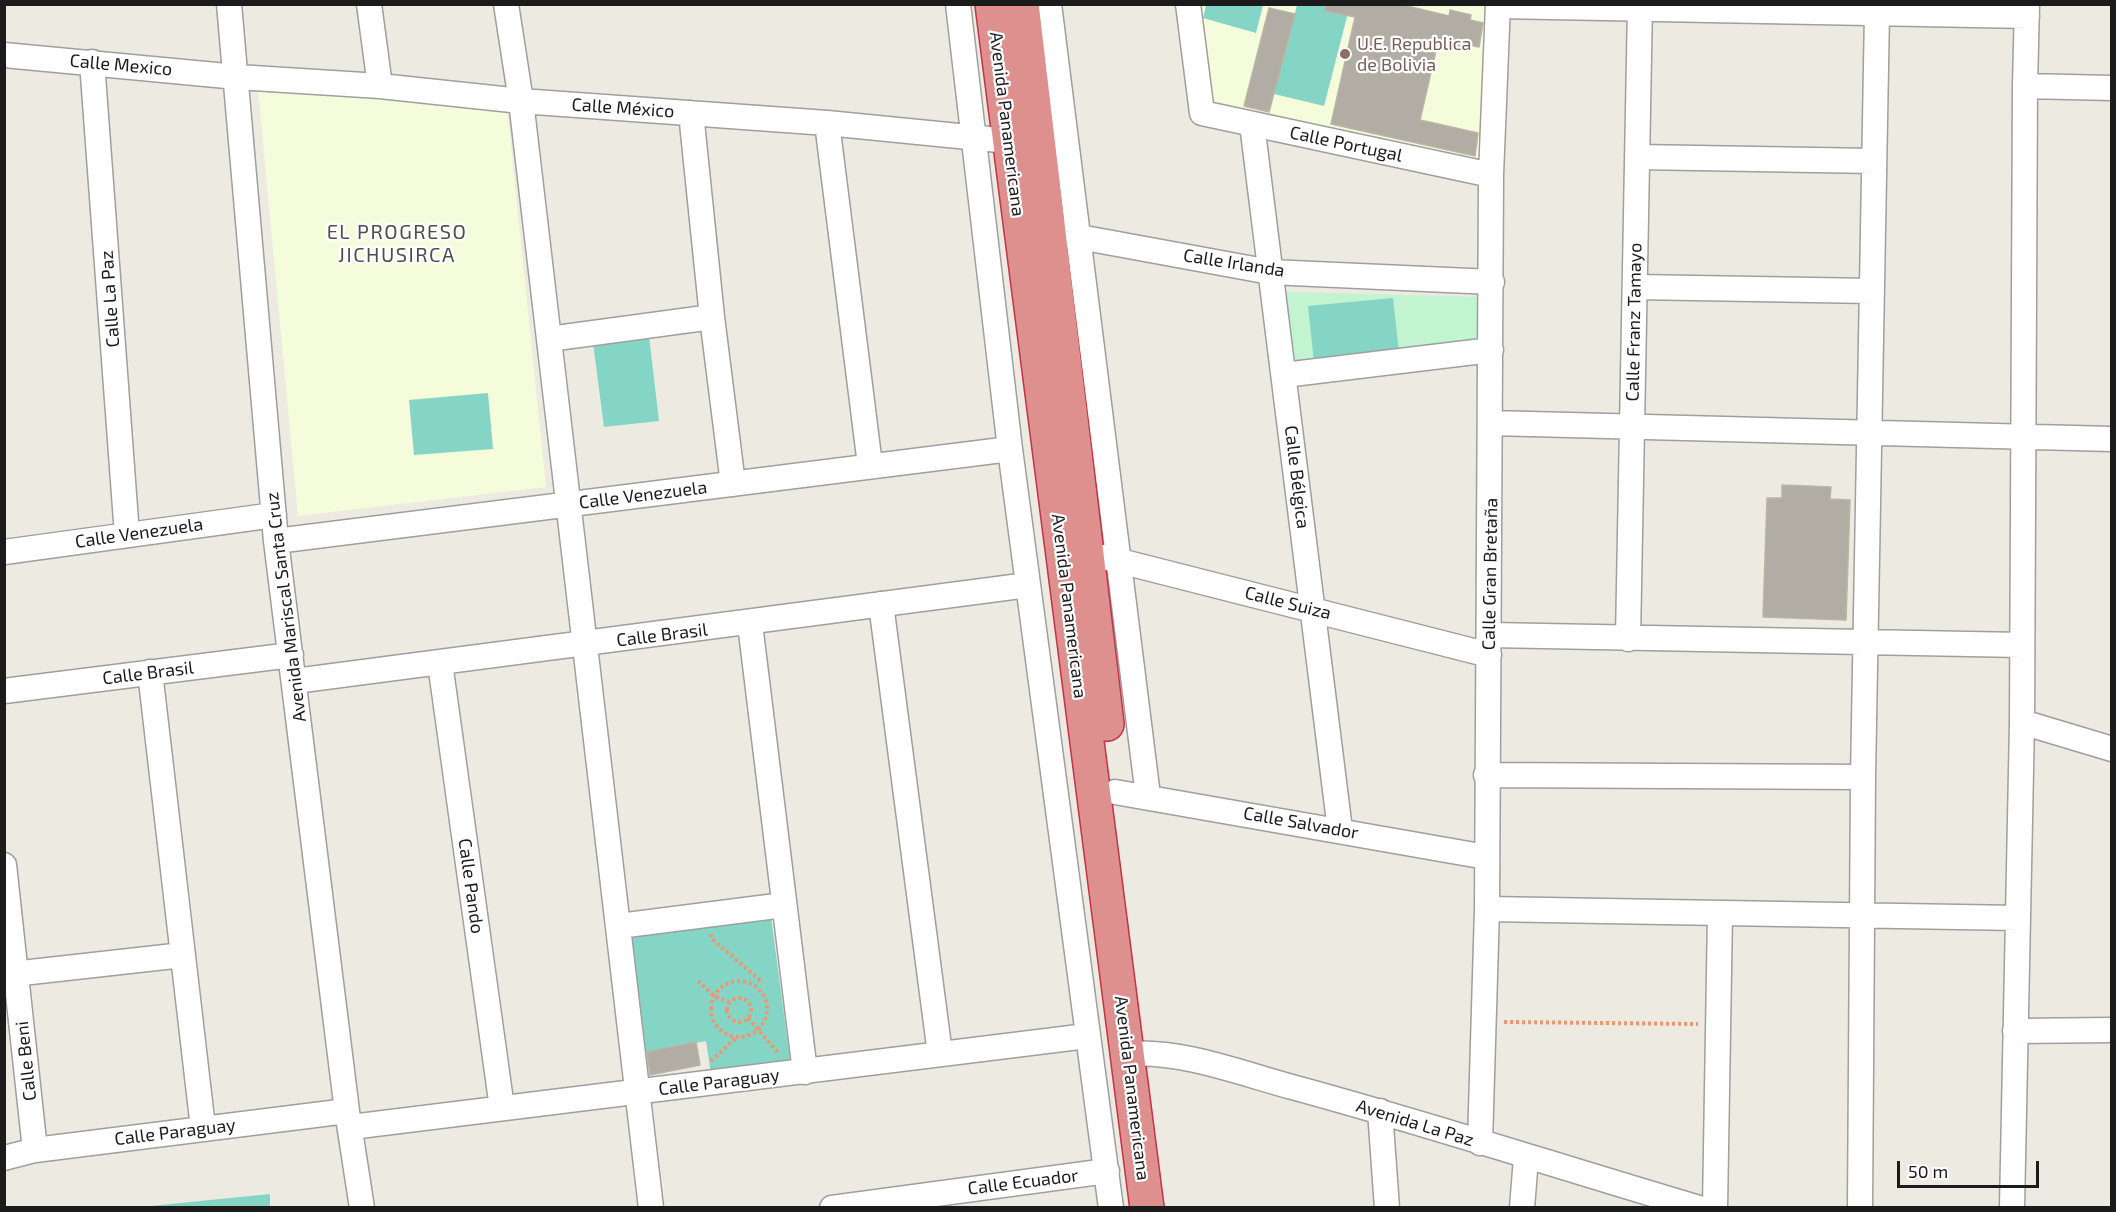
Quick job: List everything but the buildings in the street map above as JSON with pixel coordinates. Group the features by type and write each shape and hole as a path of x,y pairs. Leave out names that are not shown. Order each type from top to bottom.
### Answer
{"highway":[{"name":"Avenida Panamericana","path":"992,4 1009,141 1138,1053 1169,1208"},
{"name":"Avenida Panamericana","path":"1022,4 1064,234 1088,553 1115,792 1138,1053 1147,1208"}],"street":[{"name":"Avenida Mariscal Santa Cruz","path":"229,4 276,541 296,681 349,1119 362,1208"},
{"path":"369,4 380,86"},
{"path":"506,4 521,101 651,1208"},
{"name":"Avenida Panamericana","path":"958,4 1010,449 1111,1208"},
{"path":"1049,4 1064,234 1119,561 1148,796"},
{"name":"Calle Portugal","path":"1188,4 1202,112 1491,175"},
{"path":"1498,5 1796,8 1877,12 2027,10 2022,436 2022,722 2012,1208"},
{"name":"Calle Gran Bretaña","path":"1480,1143 1487,909 1491,175 1498,5"},
{"name":"Calle Franz Tamayo","path":"1628,639 1640,7"},
{"path":"1860,1208 1863,777 1877,12"},
{"name":"Calle Mexico","path":"4,55 237,77"},
{"name":"Calle La Paz","path":"92,62 127,535"},
{"name":"Calle México","path":"237,77 380,86 521,101 827,123 1009,141"},
{"path":"2025,86 2112,88"},
{"path":"691,113 712,317 733,484"},
{"path":"827,123 870,465"},
{"name":"Calle Bélgica","path":"1251,124 1314,609 1340,830"},
{"path":"1637,157 1874,161"},
{"name":"Calle Irlanda","path":"1064,234 1270,272 1492,282"},
{"path":"1635,287 1872,291"},
{"path":"549,339 712,317"},
{"path":"1284,375 1491,350"},
{"path":"1491,423 2112,439"},
{"name":"Calle Venezuela","path":"276,541 1010,449"},
{"name":"Calle Venezuela","path":"4,552 274,515"},
{"name":"Calle Suiza","path":"1088,553 1314,609 1489,645 1628,639 1865,640 2022,645"},
{"name":"Calle Brasil","path":"296,681 750,624 1028,585"},
{"path":"880,604 940,1054"},
{"path":"750,624 805,1072"},
{"name":"Calle Brasil","path":"4,691 291,655"},
{"name":"Calle Pando","path":"440,663 502,1108"},
{"path":"150,672 203,1128"},
{"path":"2022,722 2112,749"},
{"path":"1486,775 1863,777"},
{"name":"Calle Salvador","path":"1115,792 1486,857"},
{"name":"Calle Beni","path":"4,865 11,974 35,1150"},
{"path":"619,926 784,906"},
{"path":"1487,909 2018,918"},
{"path":"1714,1208 1720,913"},
{"path":"11,974 183,955"},
{"path":"2015,1031 2112,1030"},
{"name":"Calle Paraguay","path":"4,1158 35,1150 203,1128 502,1108 1087,1036"},
{"name":"Avenida La Paz","path":"1138,1053 1194,1061 1380,1111 1526,1158 1699,1208"},
{"path":"1380,1111 1387,1208"},
{"path":"1522,1208 1526,1158"},
{"name":"Calle Ecuador","path":"832,1208 959,1199 1107,1172"}],"path":[{"path":"710,924 711,938 763,983"},
{"path":"754,984 766,999 768,1008 766,1018 758,1029 746,1036 728,1035 714,1022 711,1004 714,996 727,983 736,980 754,984 771,982"},
{"path":"698,981 714,996 729,1002"},
{"path":"735,998 746,1000 751,1007 748,1018 740,1022 732,1020 726,1010 729,1002 735,998"},
{"path":"748,1018 784,1059"},
{"path":"1485,1022 1717,1024"},
{"path":"709,1063 737,1037"}],"shaded area":[{"path":"1206,4 1263,5 1256,33 1203,18"},
{"name":"U.E. Republica de Bolivia","path":"1197,5 1488,5 1484,165 1210,103"},
{"path":"1297,5 1350,5 1324,106 1274,94"},
{"path":"258,89 507,107 546,487 298,516"},
{"path":"1285,292 1481,297 1480,346 1295,368"},
{"path":"1393,298 1399,353 1314,362 1308,306"},
{"path":"649,336 659,421 604,427 593,343"},
{"path":"488,393 493,449 414,455 409,400"},
{"path":"771,917 791,1067 711,1074 706,1041 644,1053 627,934"},
{"path":"270,1194 270,1207 140,1207"}],"place":[{"name":"U.E. Republica de Bolivia","path":"1345,54"}],"district":[{"name":"EL PROGRESO JICHUSIRCA","path":"397,244"}]}
